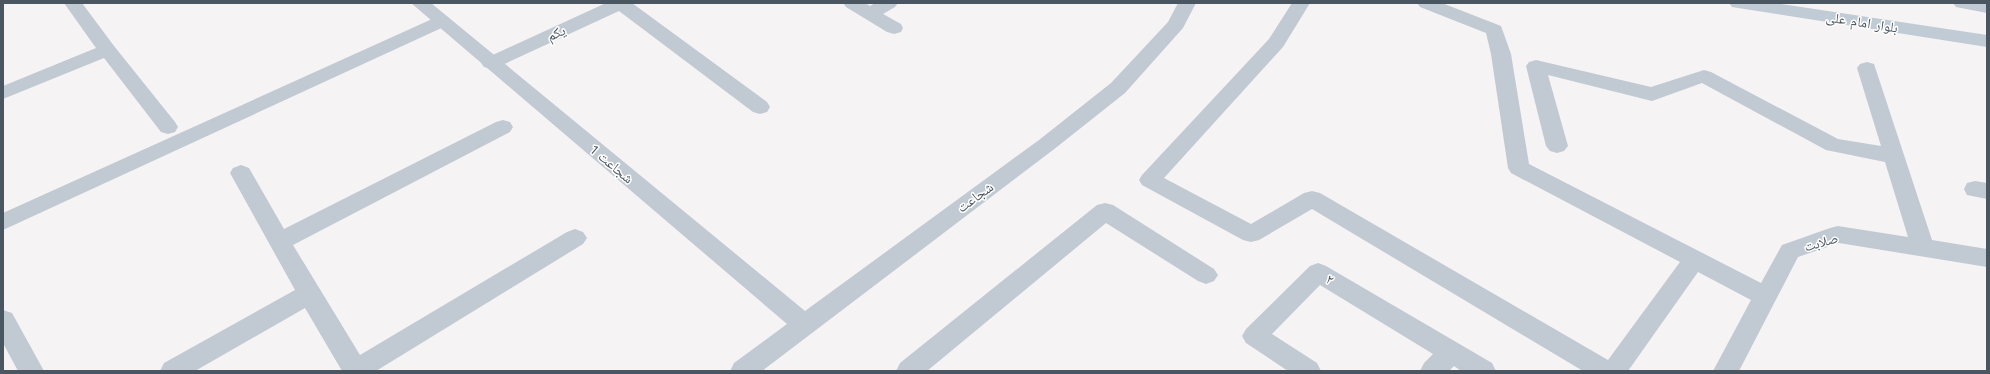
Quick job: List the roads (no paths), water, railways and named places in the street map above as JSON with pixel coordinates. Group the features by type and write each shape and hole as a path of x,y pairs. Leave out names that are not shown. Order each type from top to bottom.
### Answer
{"main road":[{"name":"بلوار امام علی","path":"1738,3 1987,41"},
{"path":"1962,3 1987,7"}],"street":[{"path":"73,3 107,50 168,127"},
{"name":"شجاعت 1","path":"420,3 804,324"},
{"path":"621,3 760,107"},
{"name":"یکم","path":"491,63 621,3"},
{"path":"852,3 894,28"},
{"path":"870,13 889,3"},
{"name":"شجاعت","path":"743,371 804,324 1046,145 1118,88 1176,24 1187,3"},
{"path":"1300,3 1276,43 1150,180 1251,234 1312,199 1605,371"},
{"path":"1426,3 1494,30 1501,54 1519,168 1766,297"},
{"path":"3,222 441,21"},
{"path":"3,93 107,50"},
{"path":"1556,146 1536,66 1652,94 1704,76 1833,145 1894,156"},
{"path":"1867,68 1923,248"},
{"path":"280,241 503,127"},
{"path":"241,173 309,294 356,370 576,238"},
{"path":"909,371 1105,211 1206,275"},
{"name":"صلابت","path":"1726,371 1790,251 1838,234 1987,258"},
{"path":"1614,371 1695,260"},
{"name":"۲","path":"1308,371 1255,336 1318,272 1451,352"},
{"path":"173,371 309,294"},
{"path":"3,320 31,371"},
{"path":"1433,371 1451,352 1483,371"}]}
